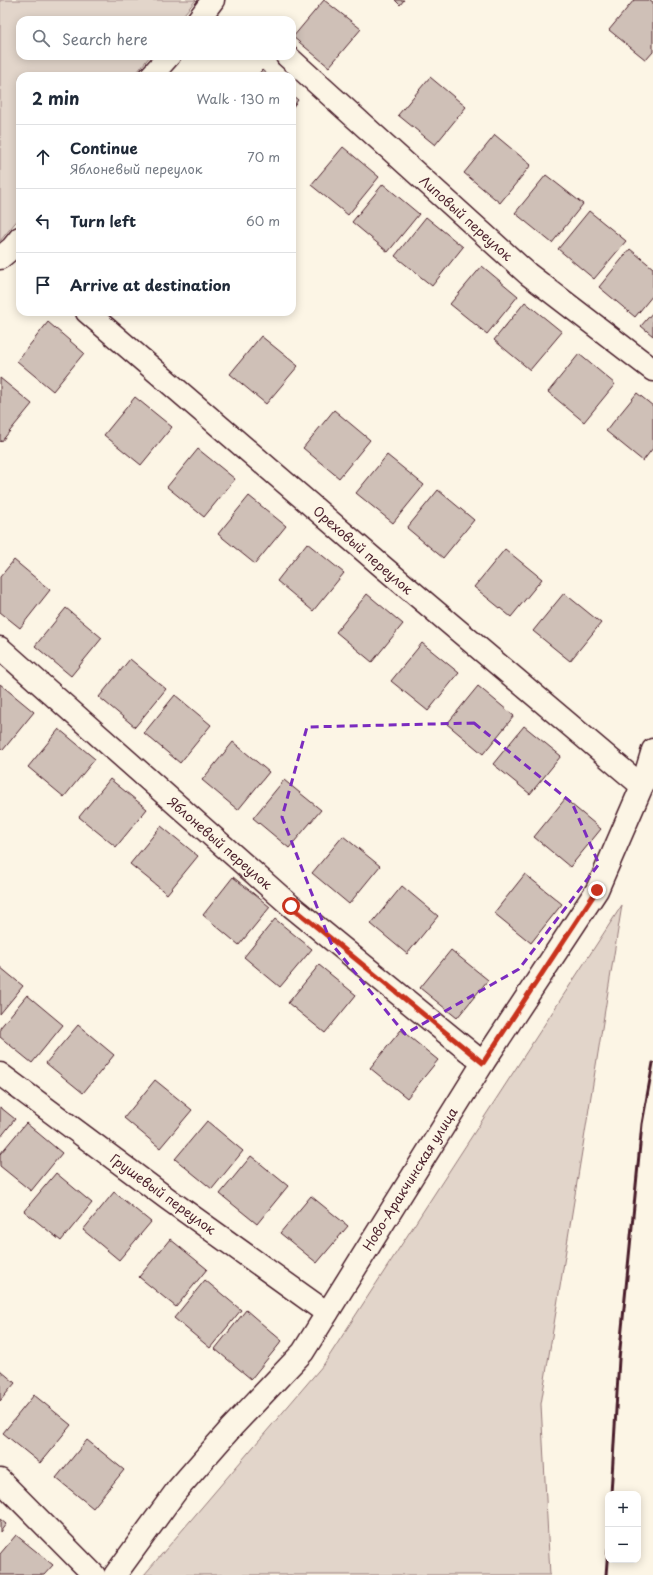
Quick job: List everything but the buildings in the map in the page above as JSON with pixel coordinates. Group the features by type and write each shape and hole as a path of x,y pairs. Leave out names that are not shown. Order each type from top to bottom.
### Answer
{"street":[{"path":"201,16 213,0"},
{"path":"155,72 166,60"},
{"name":"Липовый переулок","path":"291,60 528,274 653,370"},
{"name":"Ореховый переулок","path":"92,316 383,568 642,786"},
{"name":"Яблоневый переулок","path":"0,648 291,906 483,1063"},
{"name":"Ново-Аракчинская улица","path":"115,1575 177,1490 232,1427 303,1352 483,1063 597,890 642,786 653,750"},
{"name":"Грушевый переулок","path":"0,1074 168,1199 327,1313"},
{"path":"0,1480 94,1575"}],"highlighted area":[{"path":"474,723 572,803 599,864 519,969 405,1034 331,943 282,817 307,727"}],"shaded area":[{"path":"0,0 196,0 182,16 16,16 16,60 147,60 137,72 16,72 16,222 0,241"},
{"path":"622,905 541,1404 550,1575 144,1575 324,1364"}],"railway":[{"path":"611,1491 619,1359 642,1124 653,1063"},
{"path":"606,1575 607,1563"}],"route":[{"path":"291,906 483,1063 597,890"}]}
